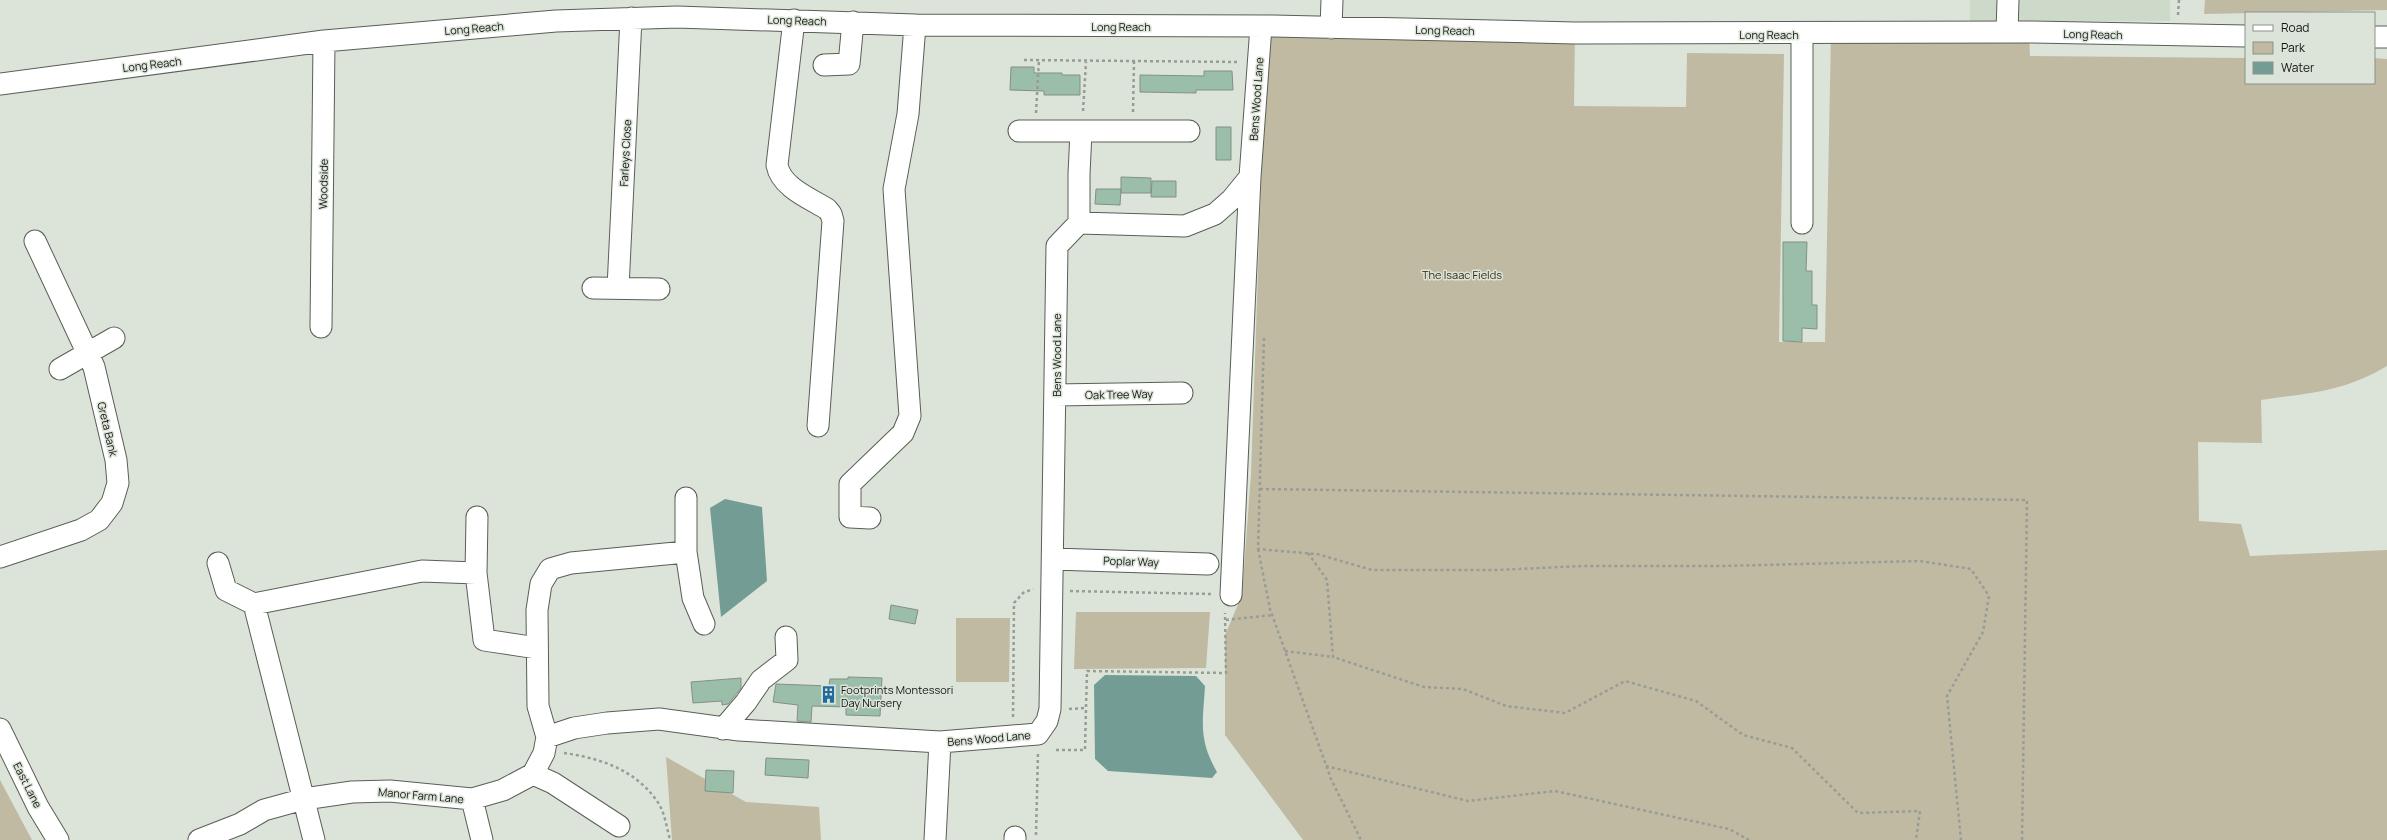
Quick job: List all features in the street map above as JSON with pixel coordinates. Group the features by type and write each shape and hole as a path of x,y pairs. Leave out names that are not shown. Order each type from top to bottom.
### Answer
{"street":[{"path":"1331,28 1332,0"},
{"path":"2007,32 2008,0"},
{"name":"Long Reach","path":"0,84 324,42 494,26 631,18 677,17 853,22 915,26 1261,26 1575,33 1802,34 2007,32 2245,36"},
{"name":"Farleys Close","path":"618,288 631,18"},
{"path":"794,20 777,165 778,174 784,181 827,209 831,214 833,221 818,426"},
{"path":"824,65 849,64 853,22"},
{"path":"870,518 850,517 850,484 903,433 910,416 894,188 908,114 915,26"},
{"name":"Bens Wood Lane","path":"1228,595 1250,177 1261,26"},
{"path":"1802,34 1802,223"},
{"path":"2375,37 2387,37"},
{"name":"Woodside","path":"321,327 324,42"},
{"path":"1027,131 1189,131"},
{"path":"1081,132 1079,223 1185,226 1215,214 1250,177"},
{"name":"Bens Wood Lane","path":"546,745 574,728 607,723 659,719 723,729 940,742 1038,734 1047,721 1050,709 1053,591 1057,246 1079,223"},
{"name":"Greta Bank","path":"0,558 81,530 99,520 112,503 118,483 116,460 94,367 35,241"},
{"path":"593,288 659,289"},
{"path":"60,369 114,338"},
{"name":"Oak Tree Way","path":"1055,395 1182,393"},
{"path":"686,498 686,552 693,598 704,624"},
{"path":"477,517 476,573 484,640 537,648"},
{"path":"620,826 553,783 533,774 546,745 538,706 536,610 541,584 550,569 571,563 686,552"},
{"name":"Poplar Way","path":"1053,559 1208,564"},
{"path":"218,563 226,590 254,604 422,571 476,573"},
{"path":"254,604 314,840"},
{"path":"723,729 746,702 761,680 787,660 786,637"},
{"name":"East Lane","path":"0,729 38,807 58,840"},
{"path":"935,840 940,742"},
{"name":"Manor Farm Lane","path":"200,840 240,824 264,810 304,799 352,792 390,791 472,800 503,790 533,774"},
{"path":"472,800 473,840"},
{"path":"472,800 482,840"}],"path":[{"path":"1024,60 1039,59 1086,62 1258,62"},
{"path":"1027,131 1039,59"},
{"path":"1132,132 1134,61"},
{"path":"1081,132 1086,62"},
{"path":"1264,337 1258,549 1272,615 1326,766 1361,840"},
{"path":"1260,489 2027,500 2022,840"},
{"path":"1258,549 1317,554 1372,570 1497,570 1581,566 1722,566 1920,561 1971,570 1989,596 1983,632 1947,696 1961,840"},
{"path":"1308,553 1327,580 1333,657"},
{"path":"1013,736 1014,603 1023,593 1032,589 1053,591 1228,595 1226,620 1226,673 1087,671 1085,750 1056,750"},
{"path":"1226,620 1272,615"},
{"path":"1285,651 1333,657 1424,687 1464,689 1506,706 1565,713 1625,681 1696,701 1743,735 1792,748 1858,813 1920,811 1916,840"},
{"path":"1050,709 1086,708"},
{"path":"1015,839 1036,838 1038,734"},
{"path":"546,745 571,754 601,760 622,770 643,784 660,805 670,840"},
{"path":"1326,766 1468,801 1555,791 1729,829 1749,840"}],"shaded area":[{"path":"1970,0 2170,0 2170,21 1970,21"}],"green space":[{"path":"2205,0 2387,0 2387,10 2204,14"},
{"name":"The Isaac Fields","path":"1261,26 1575,33 1574,106 1686,107 1687,53 1784,54 1779,342 1825,342 1831,33 2029,32 2030,56 2245,58 2245,84 2375,84 2375,58 2387,59 2387,366 2371,375 2341,386 2311,393 2261,400 2262,443 2198,442 2199,521 2241,524 2250,556 2387,550 2387,840 1303,840 1225,735 1225,635 1242,595 1251,474 1266,40"},
{"path":"1076,612 1210,612 1206,668 1074,669"},
{"path":"956,618 1010,618 1009,682 956,682"},
{"path":"666,757 746,802 819,807 821,840 672,840"},
{"path":"0,780 32,840 0,840"}],"water":[{"path":"725,499 762,507 767,581 721,617 710,508"},
{"path":"1105,675 1196,676 1205,686 1203,720 1204,740 1217,772 1212,778 1108,771 1095,759 1094,685"}],"building":[{"path":"1011,67 1034,67 1034,73 1062,73 1062,75 1080,75 1080,95 1044,95 1044,91 1010,90"},
{"path":"1204,71 1232,71 1233,90 1196,90 1196,93 1140,92 1140,75 1204,76"},
{"path":"1216,127 1231,127 1231,160 1216,160"},
{"path":"1121,177 1151,178 1151,193 1121,193"},
{"path":"1152,181 1176,181 1176,197 1151,197"},
{"path":"1096,189 1121,189 1120,205 1095,204"},
{"path":"1783,242 1807,242 1806,271 1812,271 1812,305 1817,305 1817,329 1802,328 1802,342 1783,341"},
{"path":"891,605 918,610 915,624 889,619"},
{"name":"Footprints Montessori Day Nursery","path":"848,677 882,678 880,716 846,715 846,707 812,706 811,722 797,721 798,705 773,702 776,684 829,686 830,679 848,679"},
{"path":"741,678 741,688 728,704 722,705 722,701 693,703 691,682"},
{"path":"766,758 809,760 808,778 765,775"},
{"path":"706,770 734,771 733,793 705,791"}],"place":[{"name":"Footprints Montessori Day Nursery","path":"828,695"}]}
